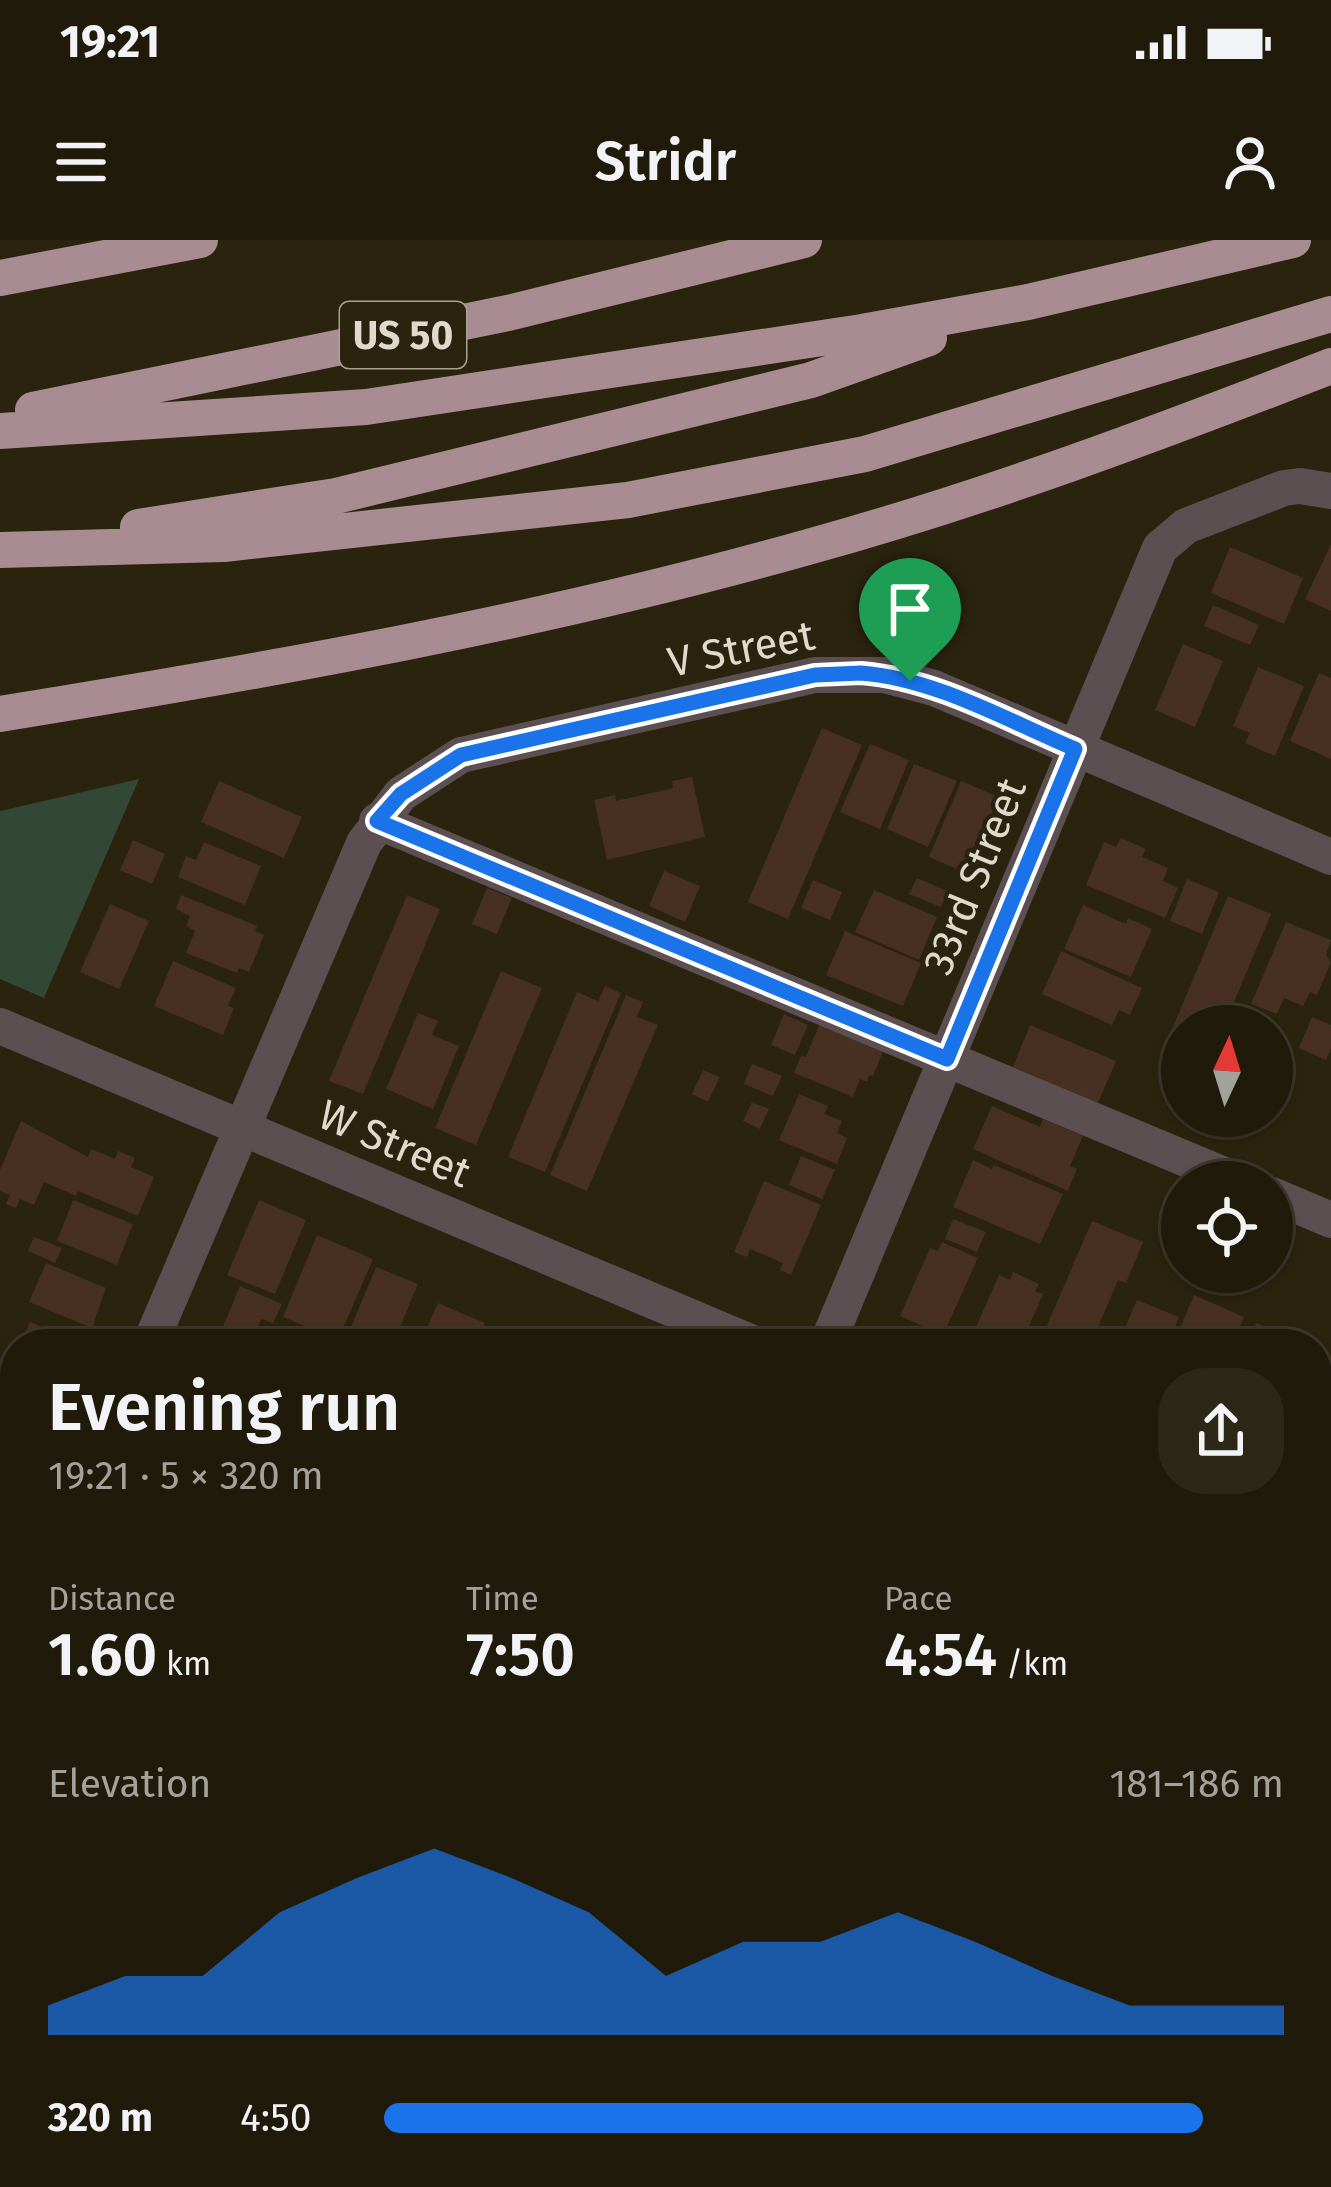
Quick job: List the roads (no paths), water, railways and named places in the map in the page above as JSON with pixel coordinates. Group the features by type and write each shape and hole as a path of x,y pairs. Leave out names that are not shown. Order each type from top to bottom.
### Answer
{"highway":[{"path":"0,278 200,240"},
{"name":"US 50","path":"0,416 508,314 804,240"},
{"path":"0,431 367,407 862,332 1028,302 1293,240"},
{"path":"0,549 336,496 811,380 1028,302"},
{"path":"0,549 224,544 628,500 865,454 1331,314"},
{"path":"0,714 499,625 809,547 1114,450 1331,366"}],"street":[{"name":"33rd Street","path":"833,1329 1150,566 1171,536 1186,526 1284,488 1331,491"},
{"name":"V Street","path":"156,1329 349,871 377,821 401,794 461,755 815,675 861,673 910,681 1331,857"},
{"path":"377,821 1191,1161"},
{"name":"W Street","path":"0,1026 719,1329"},
{"path":"1293,1204 1331,1220"}]}
